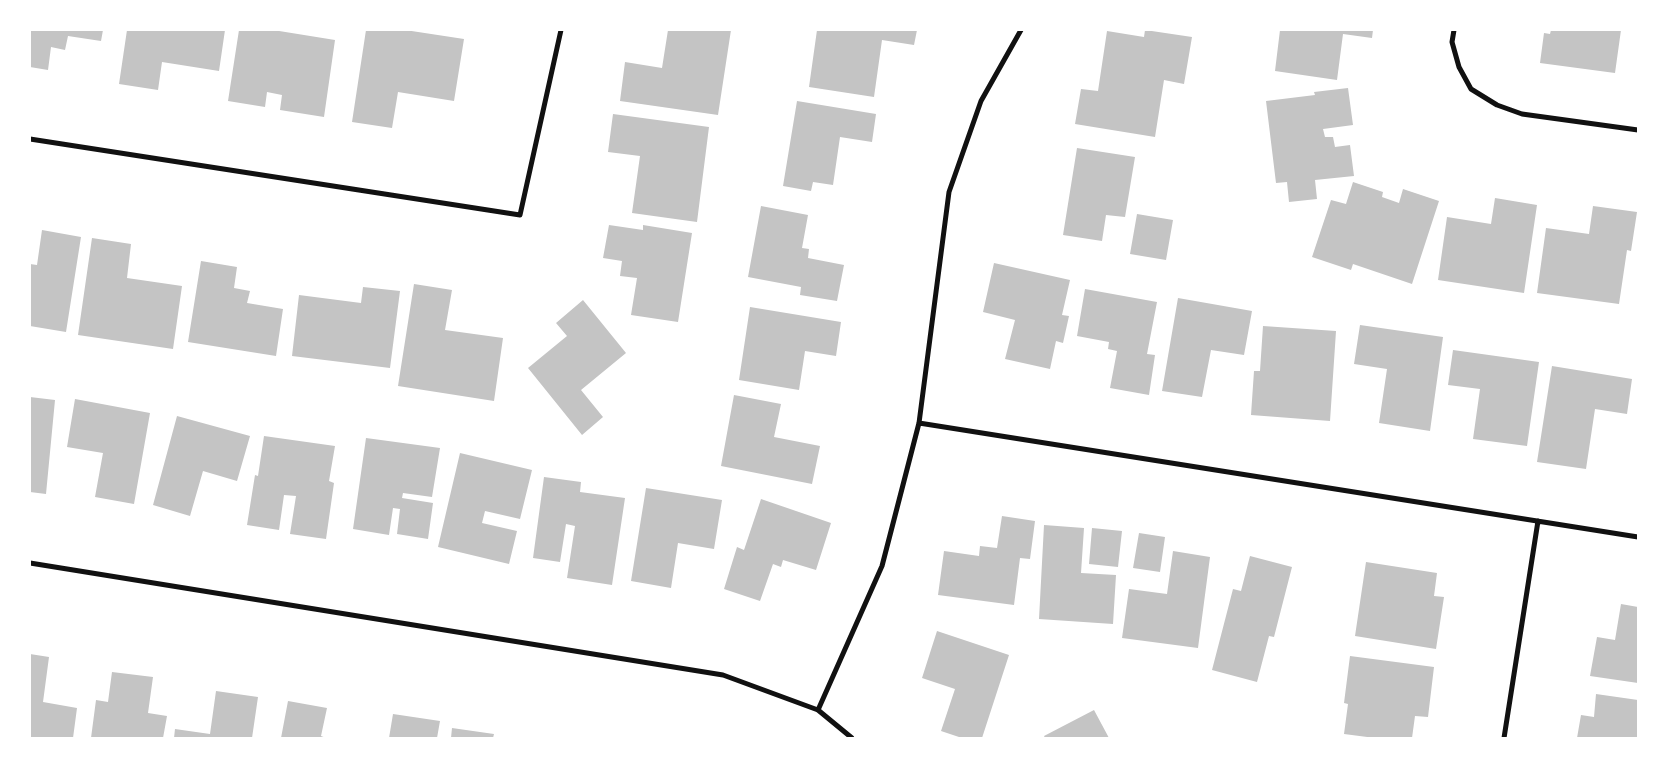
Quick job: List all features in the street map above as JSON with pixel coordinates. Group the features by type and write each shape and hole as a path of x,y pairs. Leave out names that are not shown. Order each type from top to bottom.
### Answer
{"street":[{"path":"30,138 520,215 561,30"},
{"path":"818,710 882,566 919,423 949,192 981,101 1021,30"},
{"path":"1454,30 1452,42 1458,67 1471,89 1497,105 1522,114 1638,130"},
{"path":"919,423 1638,537"},
{"path":"1504,738 1538,521"},
{"path":"30,563 723,675 818,710 852,738"}],"building":[{"path":"30,30 103,30 101,41 68,36 65,50 51,47 48,70 30,67"},
{"path":"127,30 225,30 219,71 162,62 158,90 119,84"},
{"path":"239,30 273,30 335,40 324,117 280,110 282,95 267,92 265,107 228,101"},
{"path":"366,30 405,30 464,39 454,101 398,92 392,128 352,122"},
{"path":"668,30 731,30 718,115 620,101 625,62 662,68"},
{"path":"817,30 917,30 914,45 882,40 874,97 809,87"},
{"path":"1145,30 1192,37 1184,84 1164,80 1155,137 1075,124 1081,89 1098,91 1107,31 1144,37"},
{"path":"1280,30 1373,30 1372,38 1343,34 1337,80 1275,71"},
{"path":"1551,30 1621,30 1615,73 1540,63 1544,33 1550,34"},
{"path":"1348,88 1353,125 1323,129 1325,137 1333,137 1335,147 1350,145 1354,176 1315,180 1317,199 1289,202 1287,182 1276,183 1266,101 1315,95 1314,92"},
{"path":"797,101 876,114 872,142 840,137 833,185 813,182 811,191 783,186"},
{"path":"613,114 709,127 697,222 632,213 640,156 608,152"},
{"path":"1077,148 1135,157 1125,217 1106,215 1102,241 1063,235"},
{"path":"1353,182 1383,192 1382,197 1399,203 1403,189 1439,201 1412,284 1353,264 1351,270 1312,257 1331,200 1346,204"},
{"path":"1495,198 1537,205 1524,293 1438,280 1447,217 1491,224"},
{"path":"761,206 808,215 802,248 809,249 808,258 844,265 837,301 800,295 801,287 748,277"},
{"path":"1593,206 1637,212 1631,251 1627,250 1619,304 1537,293 1546,228 1589,234"},
{"path":"1137,214 1173,220 1166,260 1130,254"},
{"path":"609,225 643,230 643,225 692,233 678,322 631,315 637,278 620,276 622,261 603,258"},
{"path":"42,230 81,237 66,332 30,326 30,264 37,265"},
{"path":"92,238 131,244 127,278 182,286 173,349 78,335"},
{"path":"201,261 237,267 234,288 250,291 247,303 283,309 276,356 188,342"},
{"path":"994,263 1070,280 1062,315 1069,316 1063,343 1056,341 1050,369 1005,359 1015,320 983,312"},
{"path":"414,284 452,290 445,330 503,338 494,401 398,386"},
{"path":"363,287 400,291 390,368 292,356 299,295 361,303"},
{"path":"1085,289 1157,302 1147,354 1155,355 1149,395 1110,388 1117,351 1108,349 1109,342 1077,336"},
{"path":"1178,298 1252,311 1244,355 1211,350 1202,397 1162,391"},
{"path":"583,300 626,353 581,390 603,417 582,435 528,368 567,336 556,323"},
{"path":"750,307 841,322 836,356 805,351 799,390 739,380"},
{"path":"1360,325 1443,337 1430,431 1379,423 1387,369 1354,364"},
{"path":"1263,326 1336,331 1330,421 1251,415 1254,371 1260,371"},
{"path":"1453,350 1539,362 1527,446 1473,439 1480,389 1448,385"},
{"path":"1552,366 1632,379 1627,414 1595,409 1586,469 1537,462"},
{"path":"734,395 781,404 774,437 820,446 812,484 721,466"},
{"path":"30,397 55,400 46,494 30,492"},
{"path":"75,399 150,413 134,504 95,497 103,453 67,447"},
{"path":"177,416 250,436 237,481 203,471 190,516 153,505"},
{"path":"264,436 335,446 329,481 334,483 326,539 290,534 296,496 284,495 279,530 247,525 255,475 258,476"},
{"path":"366,438 440,448 432,497 403,493 402,498 433,503 428,539 397,534 400,509 393,508 389,535 353,529"},
{"path":"460,453 532,470 520,519 485,511 482,523 517,531 509,564 438,547"},
{"path":"544,477 581,482 580,492 625,498 612,585 567,578 575,526 566,524 560,562 533,558"},
{"path":"646,488 722,500 714,549 678,543 671,588 631,581"},
{"path":"761,499 831,523 816,570 783,560 781,567 773,564 760,601 724,589 737,547 744,550"},
{"path":"1002,516 1035,521 1030,559 1020,558 1014,605 938,595 944,551 979,556 980,546 997,548"},
{"path":"1044,525 1084,528 1081,573 1116,575 1113,624 1039,619"},
{"path":"1092,528 1122,531 1118,567 1089,564"},
{"path":"1139,533 1165,537 1160,572 1133,568"},
{"path":"1173,551 1210,557 1198,648 1122,638 1129,589 1167,594"},
{"path":"1250,556 1292,567 1274,637 1269,636 1257,682 1212,670 1233,589 1241,591"},
{"path":"1366,562 1437,573 1434,596 1444,597 1436,649 1355,636"},
{"path":"1621,604 1638,607 1638,683 1590,676 1597,637 1615,640"},
{"path":"937,631 1009,655 982,738 962,738 941,731 955,689 922,678"},
{"path":"30,654 49,657 43,702 77,708 73,738 30,738"},
{"path":"1350,656 1434,667 1428,717 1415,716 1412,738 1375,738 1344,734 1348,704 1344,703"},
{"path":"112,672 153,677 148,713 167,716 163,738 91,738 96,700 108,702"},
{"path":"216,691 258,697 252,738 174,738 175,729 210,734"},
{"path":"1596,694 1638,700 1638,738 1577,738 1581,715 1594,717"},
{"path":"288,701 327,708 321,736 326,738 281,738"},
{"path":"1094,710 1109,738 1045,738 1044,736"},
{"path":"393,714 440,721 437,738 389,738"},
{"path":"452,728 494,734 493,738 451,738"}]}
